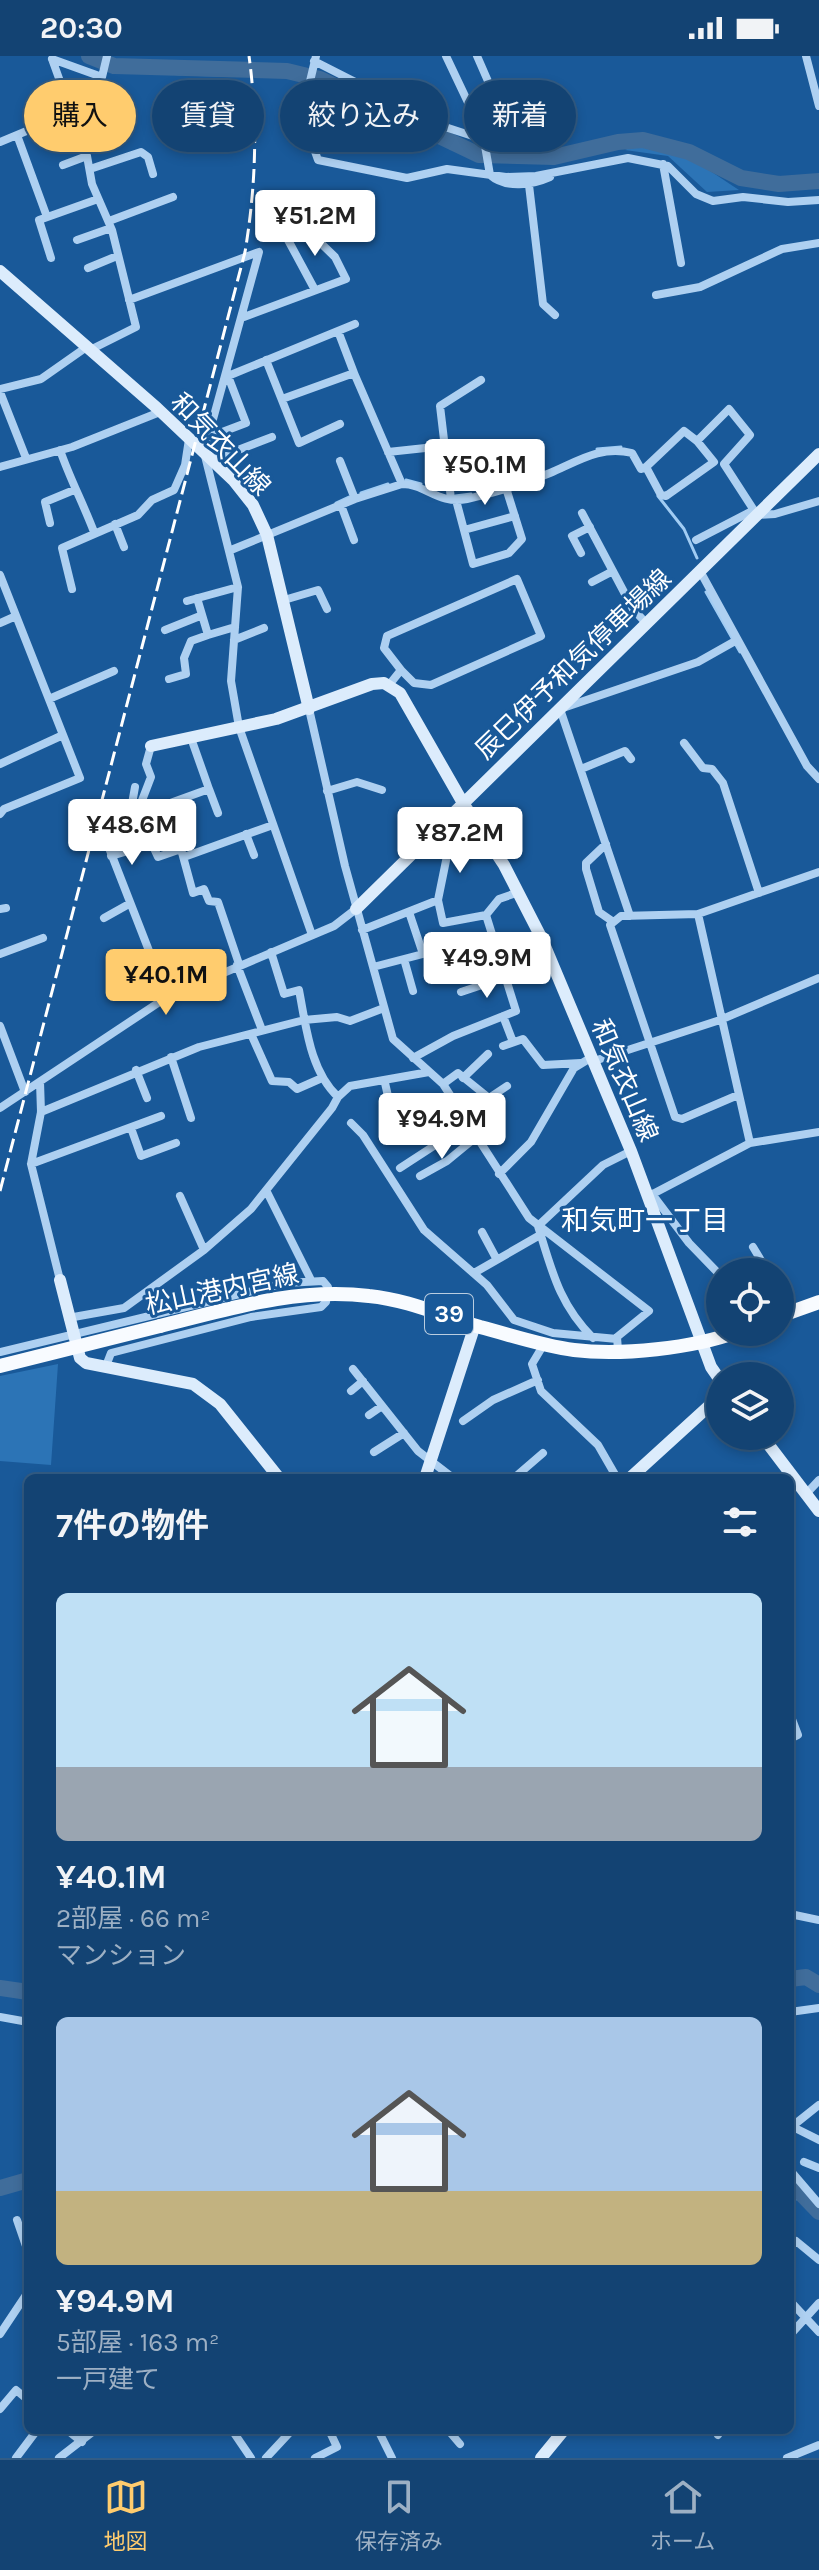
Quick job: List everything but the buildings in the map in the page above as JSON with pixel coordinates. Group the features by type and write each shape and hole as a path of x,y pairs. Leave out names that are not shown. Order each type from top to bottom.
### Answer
{"main road":[{"name":"和気衣山線","path":"0,271 90,348 208,456 245,495 267,535 309,709"},
{"name":"辰巳伊予和気停車場線","path":"389,685 400,693 463,803 756,512 819,454"},
{"path":"151,746 309,709 372,684 389,685"},
{"name":"和気衣山線","path":"463,803 519,892 589,1061 650,1196 711,1362"},
{"path":"356,909 463,803"},
{"path":"60,1280 80,1358 86,1363 193,1384 208,1393 276,1474"},
{"name":"松山港内宮線","path":"0,1366 267,1300 328,1293 414,1303 475,1325 576,1351 618,1345 706,1341"},
{"path":"794,1311 819,1302"},
{"path":"426,1474 475,1325"},
{"path":"634,1474 706,1409"},
{"path":"773,1450 791,1474"},
{"path":"794,1478 819,1511"},
{"path":"541,2458 561,2434"}],"street":[{"path":"51,57 102,77 107,56"},
{"path":"446,56 464,95"},
{"path":"477,56 488,80"},
{"path":"806,56 819,106"},
{"path":"51,57 60,80"},
{"path":"464,134 442,126 314,60 302,115 318,160 407,178 447,169 536,176 615,159 663,164 696,194 713,201 743,197 788,202 819,200"},
{"path":"0,142 24,132"},
{"path":"17,135 47,217"},
{"path":"26,458 1,388 41,379 90,348 136,327 110,224 98,199 86,152"},
{"path":"90,169 141,152 148,157 153,174"},
{"path":"487,152 490,173 495,179 529,185 562,172"},
{"path":"63,165 87,156"},
{"path":"663,164 681,263"},
{"path":"529,185 543,304 555,315"},
{"path":"77,240 173,197"},
{"path":"51,257 39,220 98,199"},
{"path":"244,317 346,279 335,257 305,228"},
{"path":"288,240 315,290"},
{"path":"656,295 700,287 782,249 819,243"},
{"path":"129,300 259,252 244,317 209,437 208,456 238,587 231,681 239,727 312,935"},
{"path":"88,268 117,256"},
{"path":"228,376 355,324"},
{"path":"338,331 402,484"},
{"path":"266,360 299,443 340,424"},
{"path":"282,399 354,373"},
{"path":"209,437 246,423 228,376"},
{"path":"481,380 440,406 453,499 473,564 509,553 522,539 506,488"},
{"path":"646,467 661,495 666,496 719,463 750,435 729,409 697,441"},
{"path":"0,467 60,450 160,412"},
{"path":"231,550 355,499 402,484 414,484 436,498 453,499 506,488 552,472 581,456 617,449 632,453 641,469 684,431 719,463 756,512"},
{"path":"208,456 272,437"},
{"path":"72,589 62,548 138,515 152,500 174,490 185,465 189,439"},
{"path":"388,452 444,446"},
{"path":"60,450 94,532"},
{"path":"340,461 355,499"},
{"path":"50,523 45,502 74,490"},
{"path":"696,540 756,512 775,514 819,501"},
{"path":"341,505 354,540"},
{"path":"582,513 633,609 646,623"},
{"path":"464,530 515,516"},
{"path":"115,524 124,547"},
{"path":"581,553 572,536 590,527"},
{"path":"592,582 613,571"},
{"path":"700,571 807,766 819,779"},
{"path":"0,575 80,778 1,808"},
{"path":"517,579 541,636 431,685 414,683 401,670 384,648 387,636 517,579"},
{"path":"187,601 238,587"},
{"path":"284,600 318,590 327,609"},
{"path":"197,598 208,635"},
{"path":"0,623 16,616"},
{"path":"165,630 200,616"},
{"path":"169,679 186,674 184,658 191,641 235,627"},
{"path":"234,640 264,628"},
{"path":"630,916 560,709 698,662 737,640"},
{"path":"389,685 401,670"},
{"path":"49,699 114,671"},
{"path":"309,709 356,909 395,1043 443,1084 466,1125 539,1231 560,1296 593,1338"},
{"path":"0,764 63,735"},
{"path":"191,738 218,813"},
{"path":"684,743 703,768 712,769 723,783 759,893"},
{"path":"151,746 146,764 151,777 141,803 112,836 111,856 167,997"},
{"path":"581,769 625,751 631,759"},
{"path":"327,791 357,782 382,790"},
{"path":"130,815 135,787"},
{"path":"141,803 151,810 209,789"},
{"path":"184,857 273,825"},
{"path":"439,828 449,846 438,900 443,923 486,915 499,899 519,892"},
{"path":"246,834 254,855"},
{"path":"111,856 152,844 158,857 181,849 193,893 204,889 209,901 218,902 262,1030"},
{"path":"606,844 586,863 586,869 599,912 612,921"},
{"path":"612,921 630,916 698,914 819,872"},
{"path":"362,930 438,900"},
{"path":"104,918 129,904"},
{"path":"0,1108 167,997 345,921 356,909"},
{"path":"373,967 423,954 409,912"},
{"path":"698,914 750,1143"},
{"path":"413,1058 453,1036 516,1011 503,978 486,915"},
{"path":"612,921 610,930 675,1117 682,1119 738,1095"},
{"path":"0,954 43,938"},
{"path":"271,952 284,994 299,990 304,1020 322,1078 338,1097"},
{"path":"404,959 413,991"},
{"path":"461,992 503,978"},
{"path":"503,1016 508,1044 523,1039 543,1065 589,1061 720,1020 819,978"},
{"path":"41,1112 171,1057 304,1020 337,1017 350,1021 384,1008"},
{"path":"0,1026 25,1092"},
{"path":"251,1034 272,1081 289,1082 297,1089 322,1078"},
{"path":"463,1078 488,1054"},
{"path":"171,1057 191,1118"},
{"path":"499,1174 531,1142 568,1076 589,1061"},
{"path":"136,1070 147,1098"},
{"path":"68,1318 124,1308 204,1250 251,1209 338,1097 350,1086 385,1083 429,1072"},
{"path":"443,1084 458,1073 489,1098 507,1086"},
{"path":"40,1082 41,1112 31,1164 60,1280"},
{"path":"385,1083 393,1118"},
{"path":"31,1164 161,1116"},
{"path":"351,1123 363,1135 424,1230 474,1273 514,1320 553,1333 618,1345 649,1311 539,1231"},
{"path":"400,1168 466,1125"},
{"path":"131,1128 141,1156 176,1143"},
{"path":"706,1261 650,1196 750,1143 819,1132"},
{"path":"420,1176 447,1161 475,1138"},
{"path":"474,1273 539,1231 603,1165 631,1151"},
{"path":"266,1190 311,1280"},
{"path":"180,1196 204,1250"},
{"path":"482,1232 496,1258"},
{"path":"753,1247 760,1258"},
{"path":"0,1352 256,1289 311,1280 323,1281 328,1293 321,1307 251,1317 111,1353 106,1366"},
{"path":"544,1344 532,1364 538,1380 551,1403 598,1445 615,1474"},
{"path":"353,1369 404,1433 431,1462 448,1474"},
{"path":"463,1421 493,1400 538,1380"},
{"path":"351,1391 363,1381"},
{"path":"369,1415 382,1406"},
{"path":"374,1452 404,1433"},
{"path":"519,1474 543,1453"},
{"path":"806,1494 819,1480"},
{"path":"794,1915 819,1920"},
{"path":"794,2011 819,2008"},
{"path":"0,2017 24,2021"},
{"path":"794,2126 819,2105"},
{"path":"794,2129 819,2140"},
{"path":"804,2162 819,2168"},
{"path":"794,2175 819,2204"},
{"path":"17,2220 24,2240"},
{"path":"794,2243 796,2241 819,2260"},
{"path":"0,2334 24,2298"},
{"path":"794,2330 819,2303"},
{"path":"794,2304 819,2332"},
{"path":"0,2409 16,2390 24,2397"},
{"path":"16,2458 34,2434"},
{"path":"72,2434 82,2442"},
{"path":"59,2458 91,2434"},
{"path":"235,2434 251,2458"},
{"path":"266,2458 288,2434"},
{"path":"315,2458 337,2447 331,2434"},
{"path":"380,2434 392,2458"},
{"path":"787,2458 819,2445"}],"shaded area":[{"path":"130,69 173,75 123,73"},
{"path":"219,71 222,77 184,75"},
{"path":"634,146 677,154 739,190 707,192 668,156 625,150"},
{"path":"58,1364 51,1465 0,1461 0,1376"}],"waterway":[{"path":"89,56 114,66 287,71 320,79 479,155 554,157 618,142 643,140 689,152 741,178 779,184 819,181"},
{"path":"597,449 621,447"},
{"path":"490,489 524,479"},
{"path":"406,480 421,484"},
{"path":"361,493 388,484"},
{"path":"455,496 471,494"},
{"path":"658,496 684,529 697,558"},
{"path":"336,503 349,497"},
{"path":"706,592 740,652"},
{"path":"794,1978 806,1977 819,1985"},
{"path":"0,1988 24,1991"},
{"path":"0,2188 24,2181"},
{"path":"794,2186 819,2212"}],"railway":[{"path":"0,1191 245,252 252,203 254,154 254,105 249,56"}],"district":[{"name":"和気町一丁目","path":"645,1220"}]}
